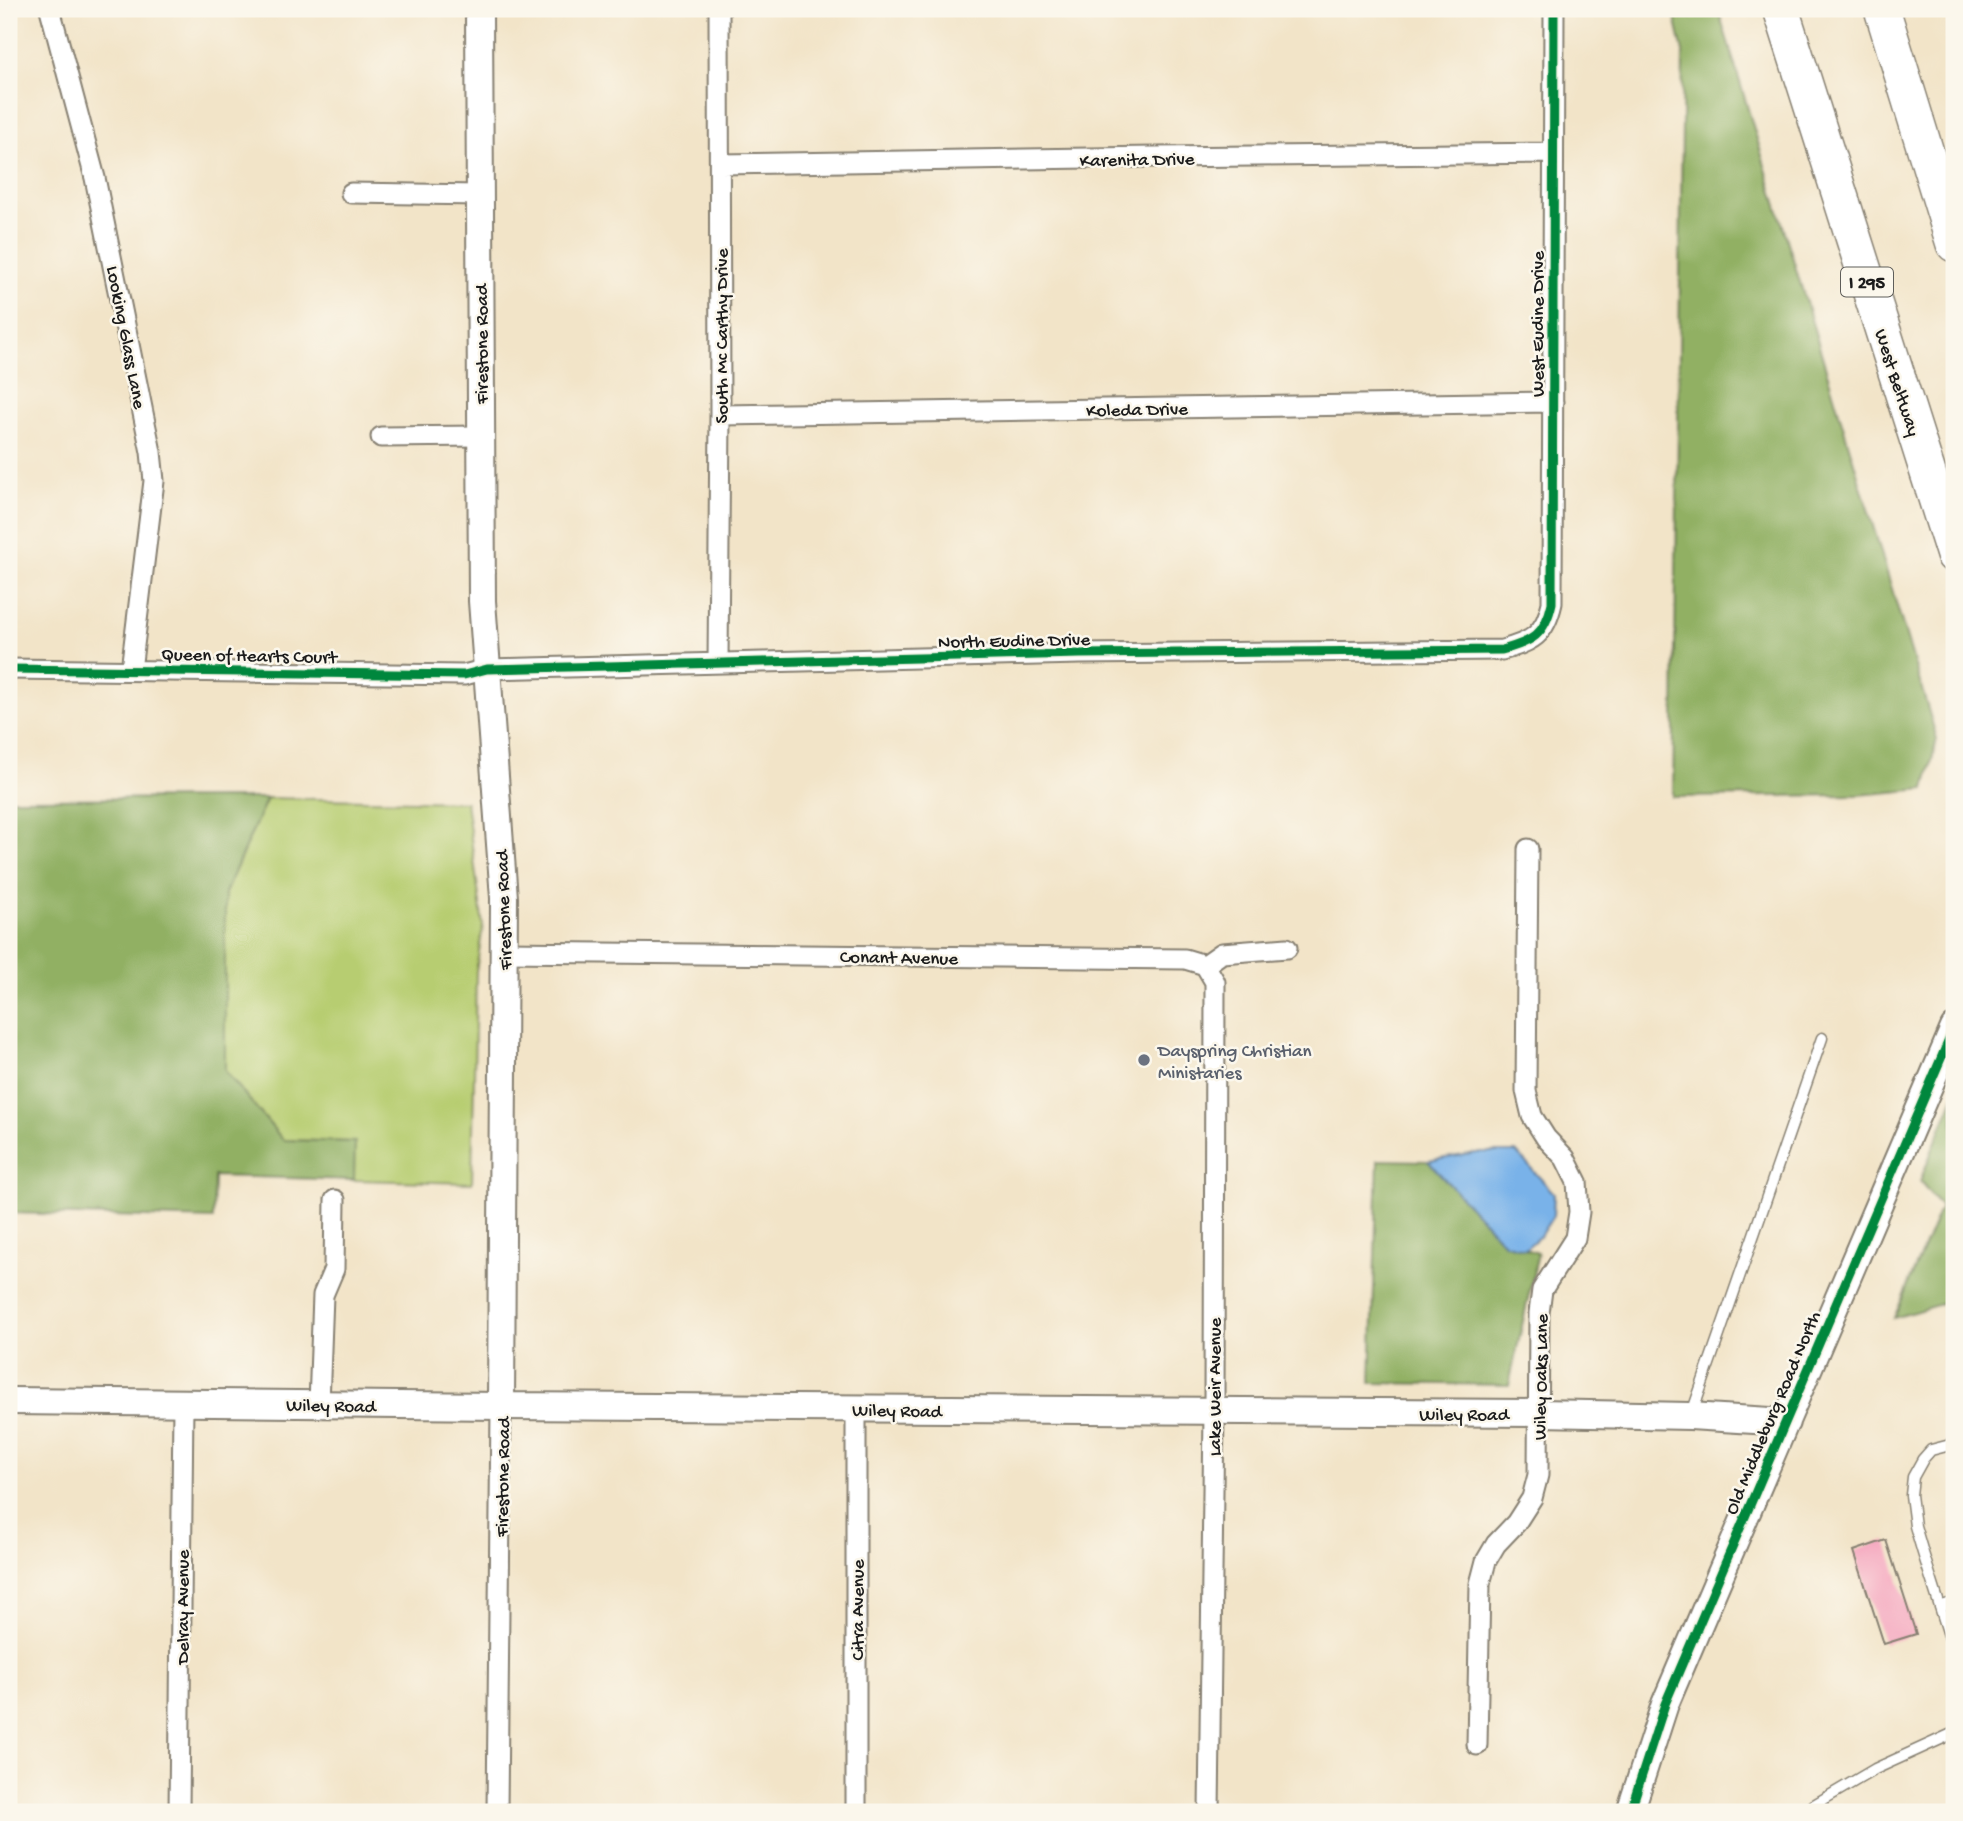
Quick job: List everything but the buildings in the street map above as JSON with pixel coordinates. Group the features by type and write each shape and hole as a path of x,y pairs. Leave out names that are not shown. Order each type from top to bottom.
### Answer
{"highway":[{"name":"West Beltway","path":"1781,9 1954,555"},
{"path":"1882,9 1954,244"}],"street":[{"name":"Looking Glass Lane","path":"50,9 95,178 151,452 154,481 131,670"},
{"name":"Firestone Road","path":"479,9 482,601 504,898 505,952 498,1812"},
{"name":"South Mc Carthy Drive","path":"718,663 719,9"},
{"name":"West Eudine Drive","path":"1537,635 1548,621 1552,603 1554,9"},
{"name":"Karenita Drive","path":"720,164 1553,153"},
{"path":"351,193 480,195"},
{"name":"Koleda Drive","path":"720,415 1553,402"},
{"path":"381,437 480,436"},
{"name":"North Eudine Drive","path":"487,669 1080,654 1502,650 1522,645 1537,635"},
{"name":"Queen of Hearts Court","path":"9,669 464,675 487,669"},
{"name":"Wiley Oaks Lane","path":"1477,1745 1480,1584 1486,1561 1496,1544 1516,1523 1532,1498 1538,1475 1539,1313 1542,1290 1575,1238 1579,1212 1577,1182 1565,1158 1546,1138 1532,1116 1526,1091 1528,849"},
{"path":"1205,965 1222,953 1287,948"},
{"name":"Conant Avenue","path":"505,952 1185,958 1205,965"},
{"name":"Lake Weir Avenue","path":"1205,965 1215,982 1214,1412 1209,1812"},
{"name":"Old Middleburg Road North","path":"1630,1812 1665,1704 1954,1028"},
{"path":"319,1404 323,1295 334,1269 335,1200"},
{"name":"Wiley Road","path":"9,1401 1539,1413 1690,1416 1786,1422"},
{"name":"Delray Avenue","path":"179,1812 183,1402"},
{"name":"Citra Avenue","path":"856,1408 856,1812"}],"lane":[{"path":"1690,1416 1822,1038"},
{"path":"1954,1444 1931,1450 1923,1459 1913,1477 1911,1495 1915,1525 1954,1651"},
{"path":"1940,1607 1954,1602"},
{"path":"1802,1812 1875,1769 1954,1732"}],"green space":[{"path":"1673,9 1718,9 1937,739 1925,789 1858,795 1673,797 1683,52"},
{"path":"267,798 466,802 483,926 476,971 472,1183 354,1180 354,1142 283,1140 225,1071 225,893"},
{"path":"267,798 225,893 225,1071 283,1140 355,1142 354,1180 214,1176 213,1219 9,1213 9,799"},
{"path":"1954,1096 1954,1300 1894,1318 1941,1207 1920,1181"},
{"path":"1378,1160 1428,1161 1504,1243 1538,1253 1509,1385 1371,1383"}],"water":[{"path":"1482,1152 1516,1152 1554,1193 1553,1216 1540,1236 1525,1249 1504,1243 1428,1161"}],"cycle path":[{"path":"9,669 464,675 487,669 1080,654 1502,650 1521,644 1541,630 1552,603 1554,9"},
{"path":"1630,1812 1665,1704 1954,1028"}],"place":[{"name":"Dayspring Christian Ministaries","path":"1144,1060"}]}
